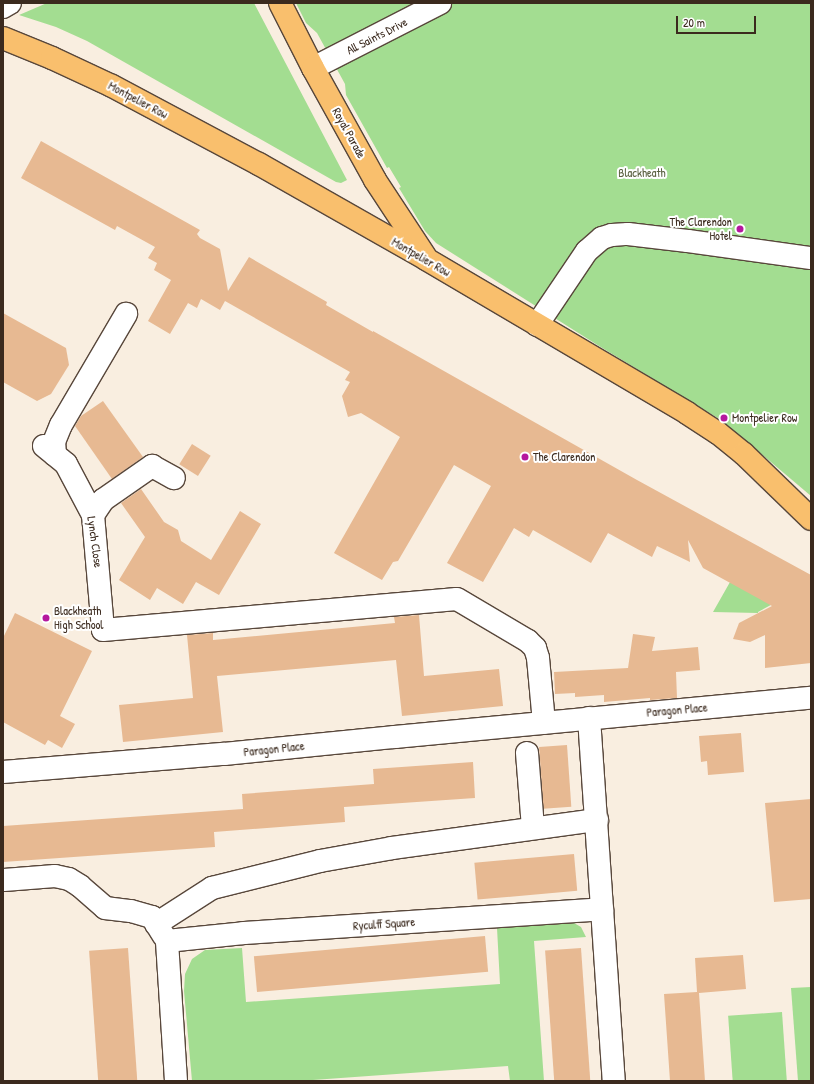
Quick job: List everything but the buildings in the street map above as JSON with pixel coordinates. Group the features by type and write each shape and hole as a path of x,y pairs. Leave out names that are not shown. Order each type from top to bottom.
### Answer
{"main road":[{"name":"Royal Parade","path":"280,3 313,68 375,180 426,259"},
{"name":"Montpelier Row","path":"3,38 52,58 112,86 259,164 426,259 687,413 744,454 811,519"}],"street":[{"path":"3,6 10,3"},
{"name":"All Saints Drive","path":"313,68 440,3"},
{"path":"537,325 587,251 602,238 612,235 628,234 688,240 811,258"},
{"name":"Lynch Close","path":"126,314 61,425 49,450 66,464 93,515 103,630 457,599 528,641 535,648 538,658 544,723"},
{"path":"93,515 103,500 152,466 174,478"},
{"name":"Paragon Place","path":"3,772 224,754 811,698"},
{"path":"589,718 614,1081"},
{"path":"527,753 534,828"},
{"path":"162,932 212,888 320,861 392,848 597,820"},
{"path":"4,880 55,876 69,879 80,886 105,908 131,911 152,917 162,932 176,1081"},
{"name":"Ryculff Square","path":"162,932 244,933 602,909"}],"green space":[{"path":"47,3 254,3 347,180 341,183 336,182 87,41 56,27 19,15"},
{"name":"Blackheath","path":"296,3 811,3 811,496 721,420 599,346 436,243 425,231 399,188 401,187 389,167 387,168 346,95 345,84 317,33 306,23"},
{"path":"734,575 793,593 758,613 713,612"},
{"path":"574,923 581,927 586,937 534,941 544,1081 510,1081 508,1066 299,1081 192,1081 184,991 185,974 192,959 205,950 242,948 246,1002 500,984 497,928"},
{"path":"811,987 811,1081 798,1081 791,988"},
{"path":"782,1012 787,1081 733,1081 728,1016"}],"place":[{"name":"The Clarendon Hotel","path":"740,229"},
{"name":"Montpelier Row","path":"724,418"},
{"name":"The Clarendon","path":"525,457"},
{"name":"Blackheath High School","path":"46,618"}]}
